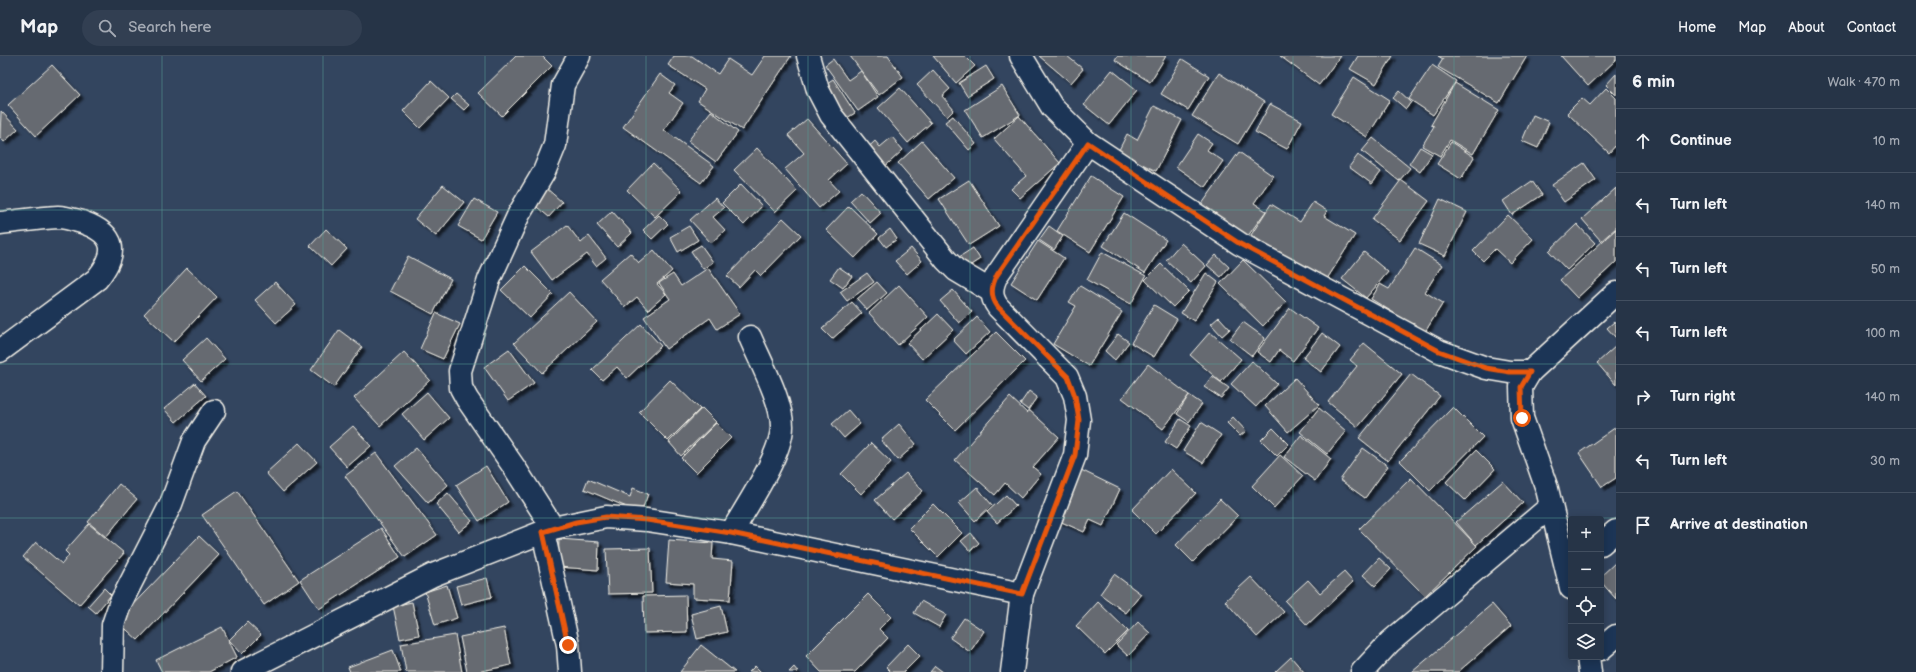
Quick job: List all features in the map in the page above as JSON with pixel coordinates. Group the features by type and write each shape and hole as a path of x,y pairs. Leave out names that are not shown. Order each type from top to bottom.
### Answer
{"street":[{"path":"570,672 568,645 548,530 516,470 461,388 460,371 489,280 519,214 544,172 555,145 563,85 579,56"},
{"path":"808,56 818,90 831,115 946,260 956,270 991,291"},
{"path":"1021,56 1052,107 1088,143 1240,244 1439,351 1486,368 1510,372 1530,372"},
{"path":"1012,672 1022,594 1075,455 1079,420 1075,396 1068,377 998,307 994,302 991,291 997,275 1088,143"},
{"path":"0,223 59,217 69,218 88,224 100,230 108,238 111,244 112,252 107,266 97,279 0,351"},
{"path":"1568,570 1551,506 1522,418 1521,387 1530,372 1616,293"},
{"path":"731,533 763,478 776,450 782,427 780,406 750,337"},
{"path":"112,672 113,625 120,604 171,504 194,441 214,411"},
{"path":"1362,672 1390,642 1551,506"},
{"path":"242,672 432,575 548,530 606,517 647,520 731,533 1022,594"},
{"path":"1604,541 1616,531"},
{"path":"1604,648 1616,636"}],"building":[{"path":"516,56 542,56 552,66 502,116 478,93"},
{"path":"674,56 692,56 718,74 728,59 752,75 765,56 791,56 742,130 698,101 705,89 668,65"},
{"path":"850,56 888,56 903,77 879,95"},
{"path":"933,56 965,56 975,66 956,83"},
{"path":"1039,56 1067,56 1083,69 1071,83"},
{"path":"1117,56 1166,56 1150,82 1115,60"},
{"path":"1280,56 1340,56 1319,85"},
{"path":"1358,56 1393,56 1376,84 1350,69"},
{"path":"1438,56 1527,56 1499,103 1438,67 1443,59"},
{"path":"1561,56 1616,56 1616,60 1588,86"},
{"path":"833,59 848,80 861,71 878,97 858,111 825,65"},
{"path":"1182,59 1209,76 1188,110 1161,94"},
{"path":"52,65 80,95 36,136 8,105"},
{"path":"1432,65 1456,81 1433,115 1409,99"},
{"path":"986,66 994,79 967,96 959,83"},
{"path":"933,70 950,89 942,96 954,110 947,117 917,85"},
{"path":"1112,70 1137,90 1109,125 1084,105"},
{"path":"1219,73 1264,102 1238,144 1192,116"},
{"path":"660,74 675,85 669,93 683,103 664,130 714,166 701,183 623,127"},
{"path":"1616,74 1616,95 1606,85"},
{"path":"1354,77 1390,100 1367,137 1331,114"},
{"path":"833,79 855,113 842,121 821,87"},
{"path":"431,81 449,98 420,128 403,111"},
{"path":"1455,83 1499,110 1473,154 1450,140 1440,156 1422,146 1434,126 1431,125"},
{"path":"1002,86 1020,115 983,138 965,110"},
{"path":"900,88 931,123 908,143 878,108"},
{"path":"1606,88 1616,98 1616,145 1609,153 1567,113 1582,98 1590,105"},
{"path":"1399,91 1411,102 1406,109 1393,98"},
{"path":"456,94 469,105 464,110 451,99"},
{"path":"1270,104 1302,121 1287,149 1255,132"},
{"path":"1154,106 1182,120 1156,171 1118,152 1127,134 1137,140"},
{"path":"1,111 18,129 4,142 0,137"},
{"path":"711,111 738,132 716,162 688,141"},
{"path":"1533,115 1549,122 1538,148 1522,141"},
{"path":"953,116 976,144 969,150 945,122"},
{"path":"1019,116 1060,163 1020,198 1011,189 1026,176 994,139"},
{"path":"807,119 847,164 829,180 839,191 819,208 785,169 804,153 788,135"},
{"path":"1198,134 1212,143 1207,150 1223,161 1205,187 1176,167"},
{"path":"892,137 903,150 879,172 862,153 875,141 880,147"},
{"path":"1373,138 1410,168 1399,181 1362,151"},
{"path":"922,141 954,178 929,199 898,163"},
{"path":"1451,142 1474,157 1461,179 1437,164"},
{"path":"1420,147 1432,154 1420,172 1409,164"},
{"path":"757,148 797,191 775,212 734,170"},
{"path":"1239,152 1273,176 1254,203 1266,211 1242,244 1197,211"},
{"path":"1358,155 1381,172 1372,184 1349,167"},
{"path":"653,163 682,191 655,217 627,190"},
{"path":"1584,163 1596,180 1564,202 1552,185"},
{"path":"1091,176 1124,197 1090,252 1057,231"},
{"path":"969,180 999,226 969,245 939,199"},
{"path":"1401,180 1429,201 1400,240 1372,219"},
{"path":"1532,181 1542,195 1512,215 1503,201"},
{"path":"741,184 762,206 744,225 722,203"},
{"path":"443,185 464,202 436,236 415,219"},
{"path":"545,187 562,202 549,217 532,203"},
{"path":"1616,188 1616,228 1601,241 1582,219"},
{"path":"861,191 881,213 870,223 850,201"},
{"path":"715,198 724,208 713,217 725,230 711,243 690,220"},
{"path":"474,199 497,212 481,239 458,226"},
{"path":"1440,199 1467,212 1445,256 1419,244"},
{"path":"1313,202 1327,211 1324,216 1355,235 1325,282 1251,235 1271,204 1300,222"},
{"path":"849,206 878,234 855,258 826,230"},
{"path":"612,211 632,233 617,247 597,225"},
{"path":"1124,213 1166,240 1145,273 1103,246"},
{"path":"659,215 668,224 652,239 643,230"},
{"path":"1508,215 1533,239 1510,263 1495,249 1483,261 1473,251"},
{"path":"783,218 801,235 761,276 755,270 739,287 727,276"},
{"path":"1577,224 1595,243 1567,270 1549,251"},
{"path":"567,225 581,243 589,236 606,258 596,266 587,254 552,280 531,252"},
{"path":"689,226 698,240 678,252 670,237"},
{"path":"1049,226 1063,236 1054,250 1039,240"},
{"path":"326,229 347,249 331,266 310,246"},
{"path":"890,229 897,239 886,247 879,238"},
{"path":"1616,229 1616,262 1577,298 1560,280"},
{"path":"1038,241 1064,258 1037,300 1011,283"},
{"path":"1181,243 1206,266 1191,283 1166,260"},
{"path":"701,245 713,262 703,269 691,251"},
{"path":"911,248 922,261 907,274 895,261"},
{"path":"973,248 980,259 963,270 956,259"},
{"path":"1415,248 1442,265 1425,292 1443,303 1425,332 1371,299 1380,284 1389,289"},
{"path":"654,250 672,271 657,284 666,294 648,310 637,297 625,307 600,279 630,253 639,263"},
{"path":"1102,252 1146,276 1131,304 1087,280"},
{"path":"1364,252 1388,272 1366,298 1342,279"},
{"path":"1216,255 1229,267 1221,277 1207,265"},
{"path":"408,256 451,279 433,314 390,291"},
{"path":"1243,260 1286,302 1263,326 1220,284"},
{"path":"1161,264 1189,291 1173,307 1145,280"},
{"path":"525,266 553,294 530,318 501,290"},
{"path":"839,267 852,276 843,288 830,279"},
{"path":"187,268 217,297 174,342 144,314"},
{"path":"708,268 740,314 717,329 710,318 666,349 644,317 670,299 659,283 673,274 681,286"},
{"path":"867,273 874,282 847,301 840,292"},
{"path":"1206,273 1218,282 1194,321 1181,313"},
{"path":"275,282 296,305 276,323 255,300"},
{"path":"877,282 887,293 867,310 857,299"},
{"path":"899,285 928,317 898,345 869,313"},
{"path":"1080,286 1122,312 1089,366 1053,344 1076,306 1069,302"},
{"path":"953,290 972,312 959,323 940,301"},
{"path":"569,292 597,322 542,373 514,343"},
{"path":"852,302 862,313 832,339 822,329"},
{"path":"1154,305 1177,319 1154,357 1131,343"},
{"path":"1290,308 1318,328 1293,361 1279,350 1271,362 1257,352"},
{"path":"436,313 460,324 443,359 420,349"},
{"path":"938,314 953,330 922,359 907,343"},
{"path":"977,317 990,332 966,354 953,340"},
{"path":"1219,317 1230,329 1222,336 1211,324"},
{"path":"1243,322 1265,338 1252,356 1230,339"},
{"path":"1614,322 1616,325 1616,338 1607,328"},
{"path":"641,324 661,346 627,378 617,367 602,380 592,370"},
{"path":"339,330 362,347 334,387 311,370"},
{"path":"996,332 1025,361 955,430 925,400"},
{"path":"1210,332 1241,359 1221,382 1190,355"},
{"path":"1322,333 1340,347 1321,372 1303,358"},
{"path":"1118,334 1129,342 1115,360 1105,351"},
{"path":"206,338 225,359 201,381 182,360"},
{"path":"1364,343 1402,374 1358,427 1328,402 1357,366 1350,360"},
{"path":"1616,346 1616,385 1597,363"},
{"path":"509,349 534,383 508,401 484,367"},
{"path":"404,352 430,380 380,426 354,398"},
{"path":"1252,361 1277,384 1256,407 1231,384"},
{"path":"1148,364 1189,395 1163,429 1122,398"},
{"path":"1411,374 1440,396 1388,461 1359,438"},
{"path":"1212,376 1229,388 1221,398 1204,387"},
{"path":"1295,378 1319,405 1288,432 1265,406"},
{"path":"670,380 700,409 668,441 639,412"},
{"path":"195,383 206,396 176,422 164,409"},
{"path":"1029,391 1037,397 1028,410 1020,404"},
{"path":"427,392 449,418 424,440 402,414"},
{"path":"1189,395 1202,404 1189,422 1177,414"},
{"path":"1010,397 1027,413 1029,410 1059,437 1033,467 1041,474 1021,498 1005,483 995,495 955,460"},
{"path":"1453,407 1483,437 1430,491 1400,461"},
{"path":"702,408 716,422 681,456 669,442"},
{"path":"1319,408 1346,431 1327,454 1300,432"},
{"path":"848,410 860,424 844,438 832,424"},
{"path":"1233,417 1246,431 1240,436 1227,423"},
{"path":"1180,419 1191,426 1176,449 1165,442"},
{"path":"1201,422 1221,435 1203,463 1183,451"},
{"path":"716,423 731,438 696,473 681,458"},
{"path":"899,424 916,444 898,460 881,440"},
{"path":"353,426 371,446 347,467 329,447"},
{"path":"1616,427 1616,478 1602,487 1579,453"},
{"path":"1273,428 1289,444 1277,456 1261,440"},
{"path":"1301,435 1331,459 1315,481 1284,457"},
{"path":"299,443 317,462 283,492 266,473"},
{"path":"871,443 891,462 861,494 841,474"},
{"path":"416,448 448,485 428,503 395,466"},
{"path":"1363,448 1388,466 1365,498 1340,480"},
{"path":"1476,450 1495,469 1465,500 1446,482"},
{"path":"376,453 437,535 405,557 345,476"},
{"path":"1280,455 1303,476 1274,508 1252,486"},
{"path":"486,466 508,502 479,521 456,485"},
{"path":"1171,469 1196,493 1156,534 1132,510"},
{"path":"1081,470 1120,489 1103,526 1090,520 1084,532 1057,520"},
{"path":"906,473 923,491 892,519 875,500"},
{"path":"1411,478 1477,546 1425,596 1359,529"},
{"path":"588,479 630,497 633,488 648,494 641,513 584,489"},
{"path":"1503,481 1523,503 1476,545 1456,522"},
{"path":"119,484 137,499 106,537 88,522"},
{"path":"977,487 992,505 975,521 959,503"},
{"path":"237,491 299,581 264,605 202,515"},
{"path":"448,493 472,521 459,532 436,504"},
{"path":"1006,495 1016,506 997,523 987,512"},
{"path":"1220,499 1238,516 1193,562 1176,545"},
{"path":"933,504 962,533 938,557 909,528"},
{"path":"89,524 124,553 79,605 23,557 36,542 62,564 69,555 65,551"},
{"path":"381,528 400,557 319,609 300,580"},
{"path":"971,533 979,543 970,551 961,541"},
{"path":"199,536 219,555 138,640 117,621"},
{"path":"559,539 599,542 598,570 558,567"},
{"path":"669,540 713,543 712,559 733,561 730,600 693,598 693,584 666,582"},
{"path":"650,548 652,593 608,594 606,549"},
{"path":"1379,558 1391,569 1375,586 1363,575"},
{"path":"1616,562 1616,599 1604,585 1604,573"},
{"path":"1344,572 1353,582 1307,625 1285,601 1308,580 1320,593"},
{"path":"1114,574 1141,594 1126,613 1100,594"},
{"path":"1251,577 1284,612 1257,637 1225,601"},
{"path":"487,578 492,597 461,605 456,586"},
{"path":"447,585 457,618 435,625 425,592"},
{"path":"104,588 111,595 96,613 88,606"},
{"path":"868,594 891,617 879,629 888,638 855,672 821,672 806,656"},
{"path":"686,595 687,632 644,633 643,596"},
{"path":"921,601 946,615 939,627 914,613"},
{"path":"412,602 419,635 400,639 393,606"},
{"path":"1098,602 1128,631 1105,654 1076,626"},
{"path":"1492,604 1511,626 1458,672 1412,672"},
{"path":"721,606 727,632 697,639 691,614"},
{"path":"964,618 984,631 970,652 950,638"},
{"path":"247,622 261,635 242,654 229,640"},
{"path":"1138,622 1150,633 1128,656 1116,645"},
{"path":"222,627 237,657 209,672 162,672 156,660"},
{"path":"504,628 511,665 477,672 467,672 460,637"},
{"path":"455,635 462,672 406,672 401,644"},
{"path":"908,644 920,656 904,672 891,672 886,667"},
{"path":"701,645 735,672 680,672"},
{"path":"393,650 401,672 350,672 348,667"},
{"path":"1291,657 1304,672 1275,672"},
{"path":"755,666 761,672 749,672"},
{"path":"935,666 943,672 930,672"},
{"path":"794,667 798,672 789,672"}],"route":[{"path":"568,645 543,532 576,522 606,517 647,520 731,533 1022,594 1075,455 1079,420 1075,396 1068,377 998,307 994,302 991,291 993,282 997,275 1088,143 1240,244 1439,351 1486,368 1510,372 1530,372 1521,387 1520,399 1522,418"}]}
